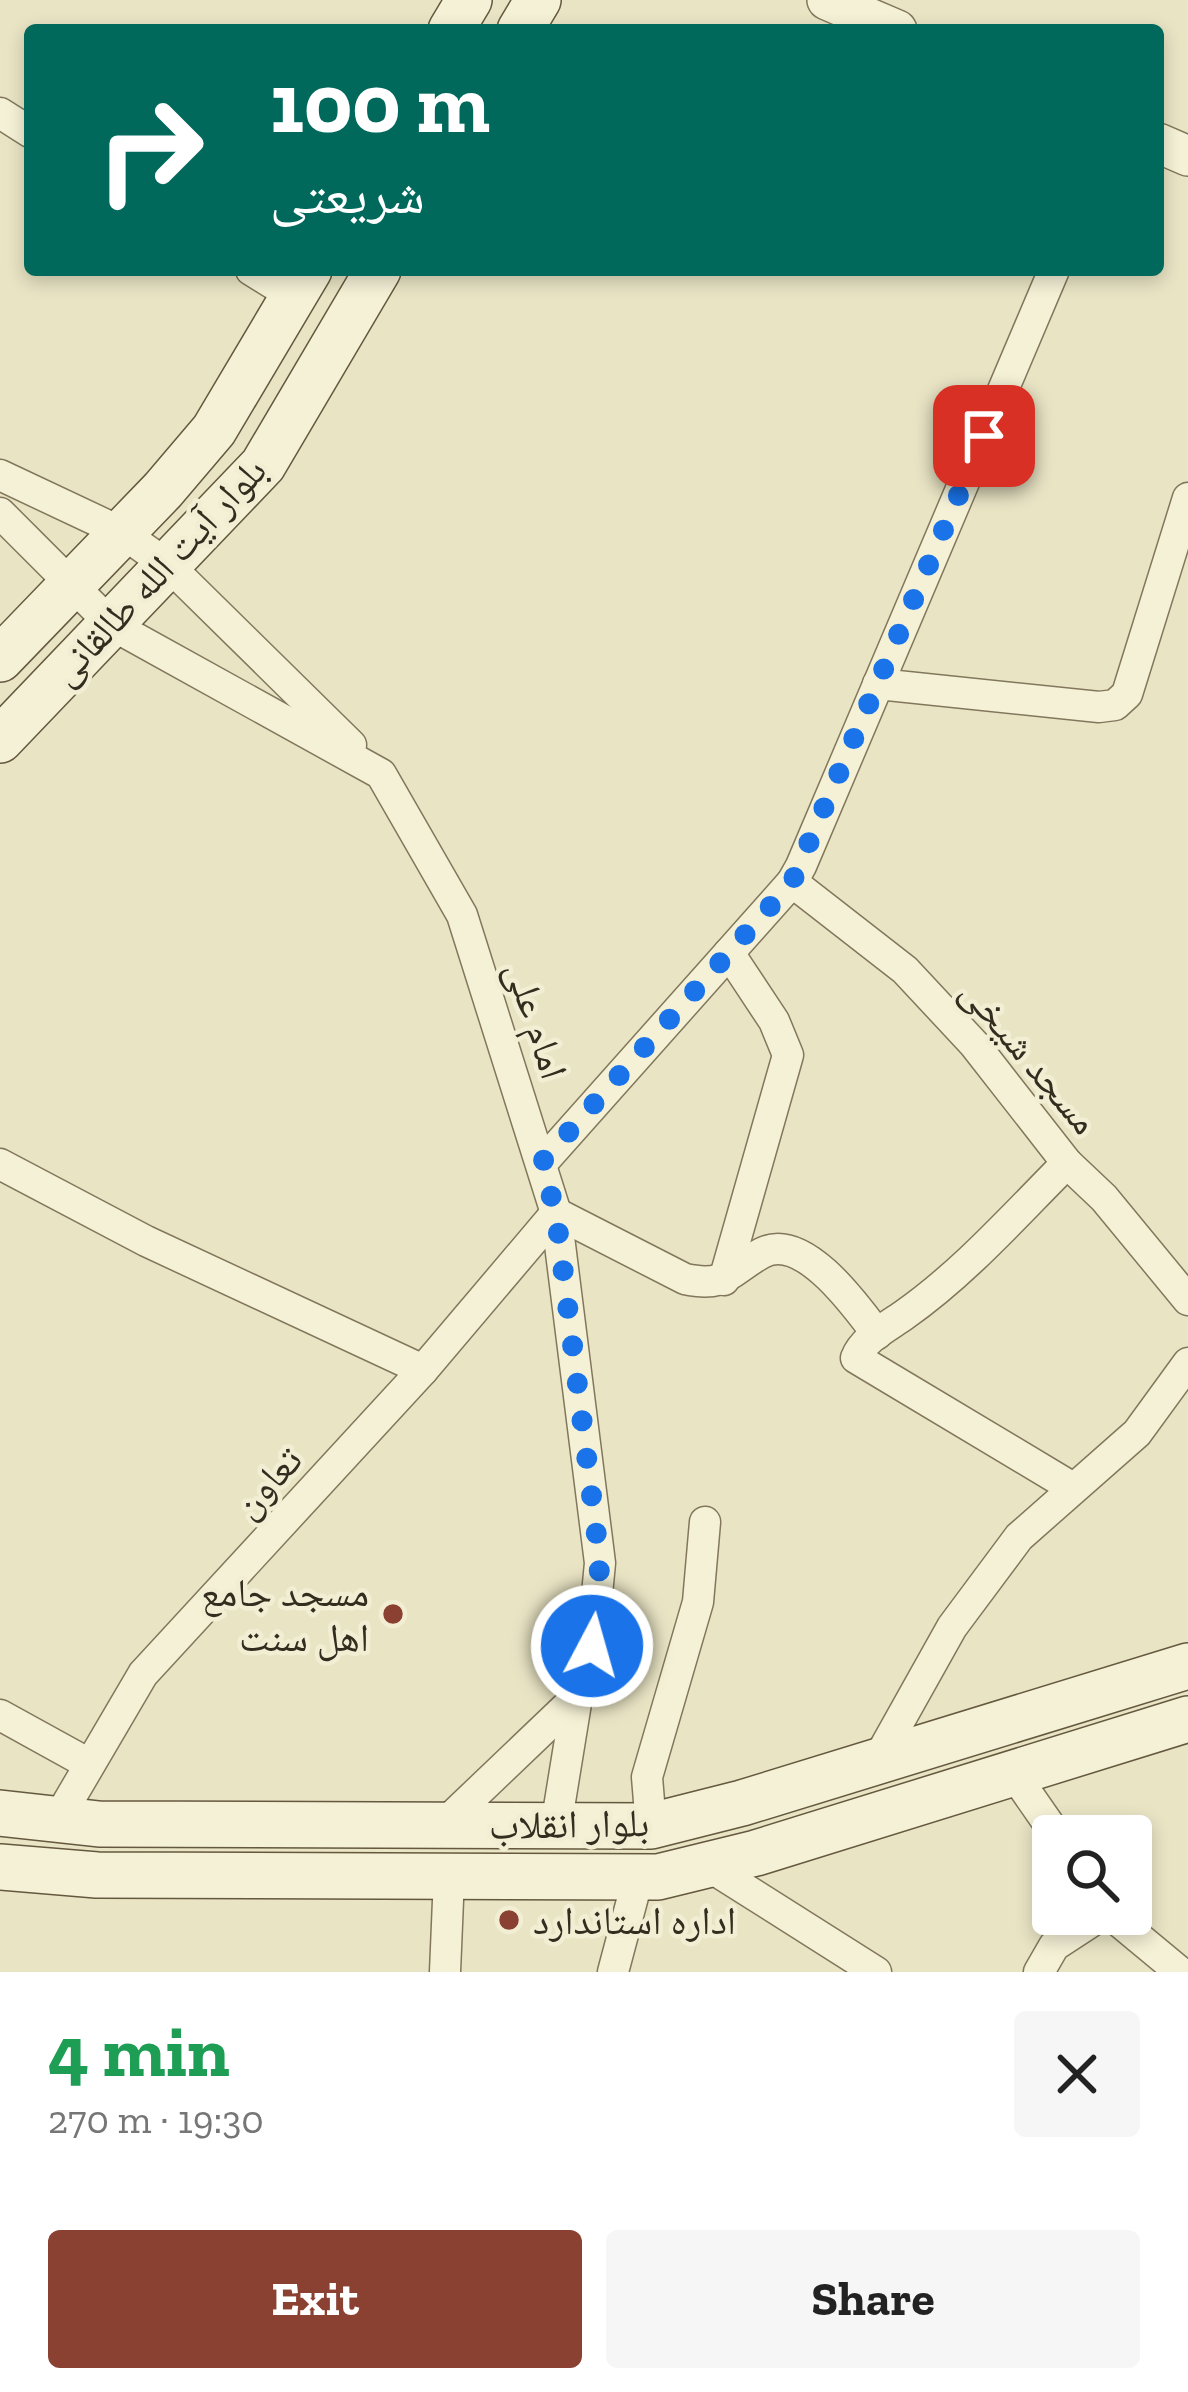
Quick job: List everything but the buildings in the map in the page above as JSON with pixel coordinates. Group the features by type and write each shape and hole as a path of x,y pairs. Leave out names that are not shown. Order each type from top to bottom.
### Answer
{"main road":[{"name":"بلوار آیت الله طالقانی","path":"0,740 262,465 374,276"},
{"name":"بلوار آیت الله طالقانی","path":"0,659 164,490 214,430 301,283"},
{"name":"بلوار انقلاب","path":"0,1813 99,1824 651,1826 1188,1666"},
{"name":"بلوار انقلاب","path":"0,1867 97,1875 638,1878 707,1865 1188,1719"}],"street":[{"path":"827,0 883,24"},
{"path":"542,1162 792,882 1051,276"},
{"name":"امام علی","path":"0,475 122,532 169,566 381,774 462,915 556,1214 600,1563 592,1646 577,1697 556,1826"},
{"path":"878,684 1114,705 1127,694 1188,499"},
{"path":"0,513 112,625 381,774"},
{"name":"مسجد شیخی","path":"792,882 905,970 974,1044 1067,1162 1104,1198 1188,1300"},
{"path":"724,1280 788,1055 774,1021 729,953"},
{"path":"1067,1162 928,1298 858,1351 860,1364 1073,1488"},
{"path":"0,1164 146,1240 422,1370"},
{"path":"556,1214 686,1279 705,1283 724,1280 776,1248 804,1256 826,1274 877,1334"},
{"name":"تعاون","path":"58,1819 143,1674 422,1370 556,1214"},
{"path":"877,1761 952,1628 1019,1537 1137,1433 1188,1363"},
{"path":"651,1826 647,1777 698,1602 705,1522"},
{"path":"443,1825 577,1697"},
{"path":"0,1715 89,1764"},
{"path":"1014,1774 1042,1815"},
{"path":"707,1865 876,1972"},
{"path":"445,1972 448,1876"},
{"path":"613,1972 638,1878"},
{"path":"1039,1972 1054,1946 1072,1935"},
{"path":"1133,1935 1180,1972"}],"place":[{"name":"مسجد جامع اهل سنت","path":"393,1614"},
{"name":"اداره استاندارد","path":"509,1920"}],"route":[{"path":"592,1646 600,1563 556,1214 542,1162 792,882 984,436"}]}
